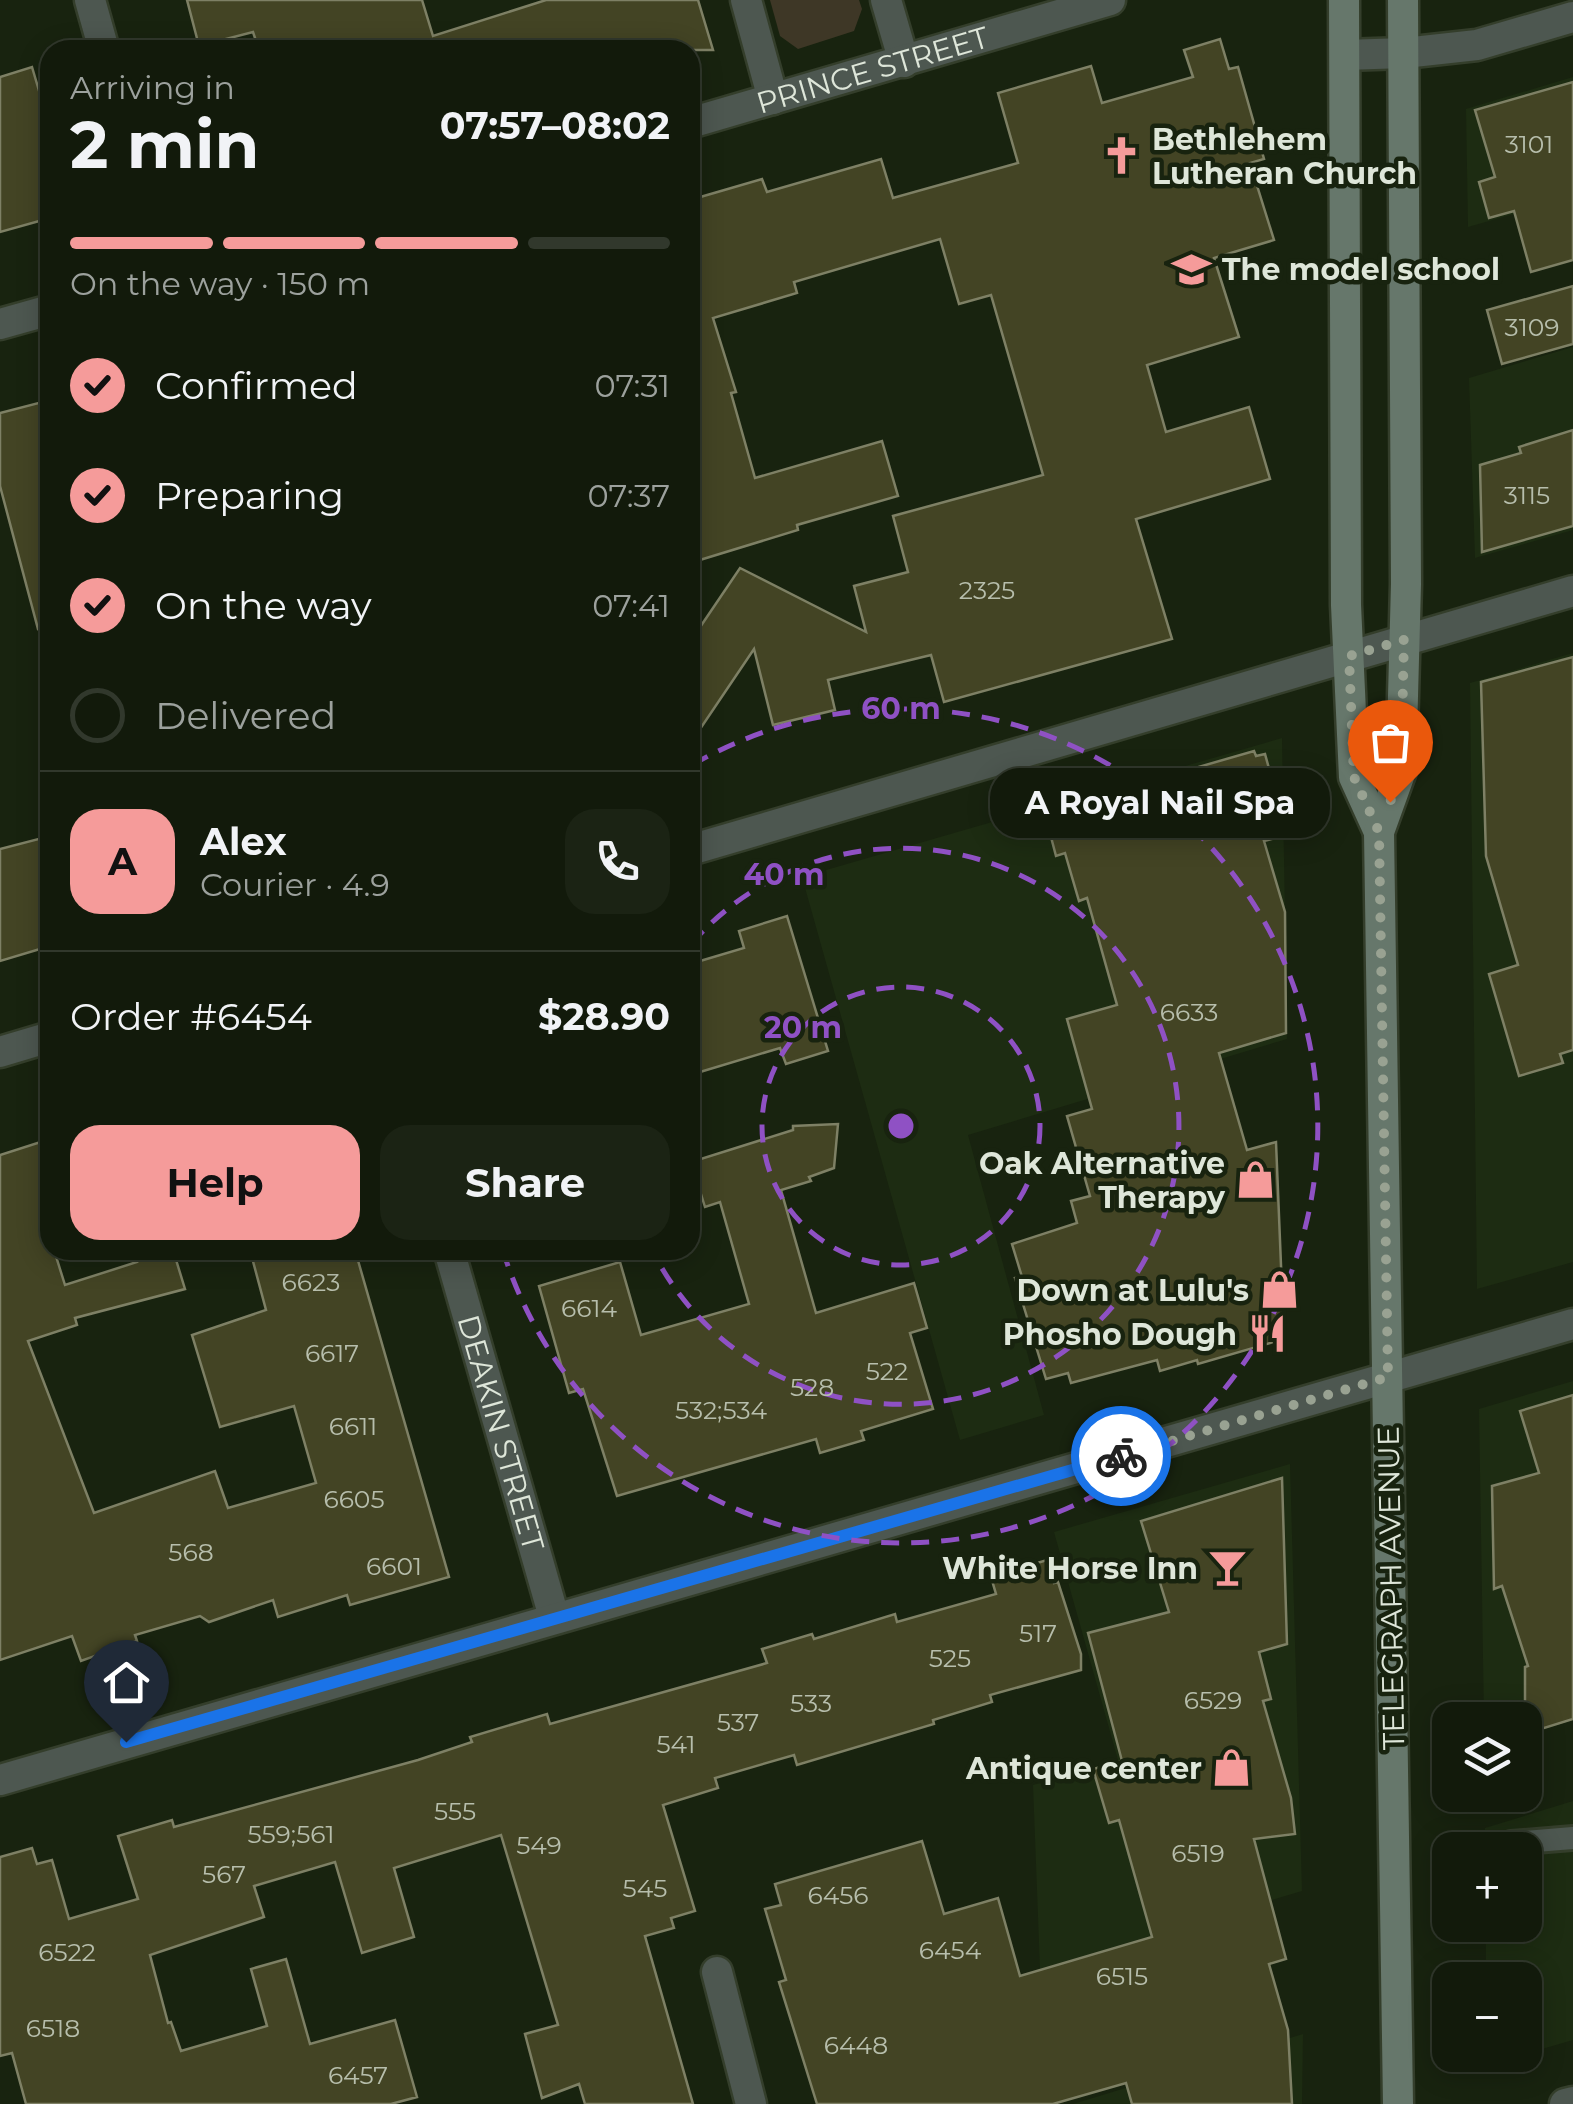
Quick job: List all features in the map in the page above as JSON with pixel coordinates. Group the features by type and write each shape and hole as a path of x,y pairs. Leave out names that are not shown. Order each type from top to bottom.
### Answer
{"main road":[{"name":"TELEGRAPH AVENUE","path":"1344,0 1346,606 1354,777 1379,832"},
{"name":"TELEGRAPH AVENUE","path":"1398,2104 1379,832 1401,771 1404,0"}],"street":[{"path":"90,0 101,40"},
{"path":"746,0 773,99"},
{"path":"886,0 904,62"},
{"name":"PRINCE STREET","path":"700,120 1110,0"},
{"path":"1345,55 1477,45 1573,18"},
{"path":"0,324 40,313"},
{"path":"700,847 1573,592"},
{"path":"0,1052 40,1040"},
{"name":"DEAKIN STREET","path":"452,1260 554,1617"},
{"path":"0,1780 1573,1324"},
{"path":"717,1972 751,2104"},
{"path":"1564,2104 1573,2102"}],"lane":[{"path":"1542,1840 1573,1838"}],"shaded area":[{"path":"770,0 859,0 862,9 854,31 798,49 780,36"},
{"path":"1573,77 1573,197 1468,227 1466,109"},
{"path":"1573,347 1573,530 1475,558 1469,378"},
{"path":"1573,653 1573,1262 1477,1289 1470,683"},
{"path":"1282,738 1287,1039 968,1135 1044,1415 960,1440 802,877"},
{"path":"1573,1381 1573,1720 1542,1730 1542,1702 1484,1702 1479,1409"},
{"path":"1290,1464 1302,1891 1040,1969 1033,1785 1118,1760 1054,1532"},
{"path":"1573,1801 1573,2040 1542,2049 1542,1962 1486,1962 1486,1942 1542,1942 1542,1832 1485,1832 1485,1828"},
{"path":"1303,2034 1302,2104 1073,2104"}],"building":[{"path":"187,0 422,0 433,36 546,0 698,0 713,50 700,50 700,40 256,40 253,32 222,40 197,40"},
{"path":"1220,39 1229,69 1238,67 1264,159 1250,163 1274,240 1214,258 1239,337 1147,365 1166,432 1249,407 1270,479 1136,519 1172,639 944,702 931,655 828,680 835,710 773,725 754,649 700,729 700,627 740,568 866,632 854,586 908,572 893,516 1043,475 991,295 959,304 940,239 794,282 797,293 713,318 736,392 731,393 755,478 882,441 898,496 797,525 798,530 700,560 700,197 762,179 767,192 881,159 893,198 1018,163 998,93 1091,66 1102,103 1193,77 1184,50"},
{"path":"32,67 40,94 40,221 0,232 0,77"},
{"path":"1573,82 1573,260 1531,272 1514,211 1489,218 1479,182 1495,177 1475,110"},
{"path":"1573,286 1573,344 1502,364 1487,310"},
{"path":"40,403 40,629 0,486 0,413"},
{"path":"1573,430 1573,526 1482,552 1480,465 1521,453 1519,447"},
{"path":"1573,657 1573,1050 1560,1054 1563,1063 1519,1076 1489,974 1518,965 1486,856 1481,682"},
{"path":"1254,751 1256,756 1265,754 1276,794 1267,796 1279,837 1264,841 1285,912 1286,1033 1219,1053 1247,1150 1276,1142 1284,1339 1160,1371 1157,1360 1071,1383 1068,1373 1046,1379 1015,1278 1022,1277 1012,1244 1077,1223 1071,1201 1090,1196 1067,1116 1092,1109 1067,1019 1117,1005 1087,898 1079,901 1065,853 1056,856 1046,818 1055,815 1053,809"},
{"path":"40,839 40,949 0,961 0,849"},
{"path":"787,916 828,1051 786,1064 780,1048 700,1072 700,961 744,948 739,931"},
{"path":"838,1124 834,1168 809,1177 811,1181 781,1190 816,1313 914,1283 927,1328 910,1333 933,1409 861,1431 864,1440 820,1453 816,1439 617,1496 583,1389 569,1393 539,1286 620,1262 641,1335 749,1304 720,1202 705,1207 700,1191 700,1159 793,1130 793,1126"},
{"path":"40,1142 40,1260 57,1260 65,1285 136,1260 176,1260 185,1289 75,1318 77,1325 28,1341 94,1513 215,1471 228,1508 316,1483 294,1406 220,1427 192,1335 266,1310 253,1260 358,1260 449,1577 350,1605 347,1595 278,1617 273,1600 209,1622 200,1616 135,1635 137,1641 81,1661 72,1636 0,1660 0,1155"},
{"path":"1573,1395 1573,1719 1542,1729 1542,1702 1525,1702 1528,1666 1502,1586 1494,1589 1492,1486 1539,1473 1520,1411"},
{"path":"1282,1478 1287,1644 1259,1652 1271,1699 1263,1701 1291,1798 1295,1834 1254,1839 1286,1959 1269,1964 1288,2030 1292,2104 1132,2104 1126,2083 1053,2104 817,2104 779,1982 786,1980 765,1909 781,1905 775,1884 922,1841 944,1914 998,1898 1020,1976 1152,1937 1119,1820 1109,1823 1093,1769 1122,1761 1088,1633 1169,1612 1141,1521"},
{"path":"1047,1560 1081,1654 1081,1670 990,1695 992,1702 933,1720 934,1724 797,1765 794,1755 715,1778 718,1788 663,1805 695,1911 671,1918 674,1928 645,1936 693,2104 585,2104 579,2084 542,2098 525,2034 558,2025 501,1835 394,1868 414,1937 362,1953 335,1862 254,1886 264,1917 150,1955 168,2023 171,2022 181,2051 267,2026 251,1969 286,1959 310,2044 395,2020 417,2097 391,2104 26,2104 12,2053 0,2056 0,1857 32,1848 37,1864 52,1860 69,1919 138,1899 118,1836 172,1820 174,1827 418,1760 472,1742 470,1737 547,1714 550,1724 767,1663 762,1649 812,1634 814,1639 895,1614 897,1622 996,1594 991,1577"}],"way so far":[{"path":"1121,1456 1388,1377 1379,832 1354,777 1349,656 1404,640 1401,771 1390,802"}],"place":[{"name":"Bethlehem Lutheran Church","path":"1122,156"},
{"name":"The model school","path":"1192,269"},
{"name":"A Royal Nail Spa","path":"1390,802"},
{"name":"Oak Alternative Therapy","path":"1255,1180"},
{"name":"Down at Lulu's","path":"1279,1290"},
{"name":"Phosho Dough","path":"1267,1334"},
{"name":"White Horse Inn","path":"1228,1568"},
{"name":"Antique center","path":"1232,1768"}],"route":[{"path":"126,1742 1121,1456"}]}
